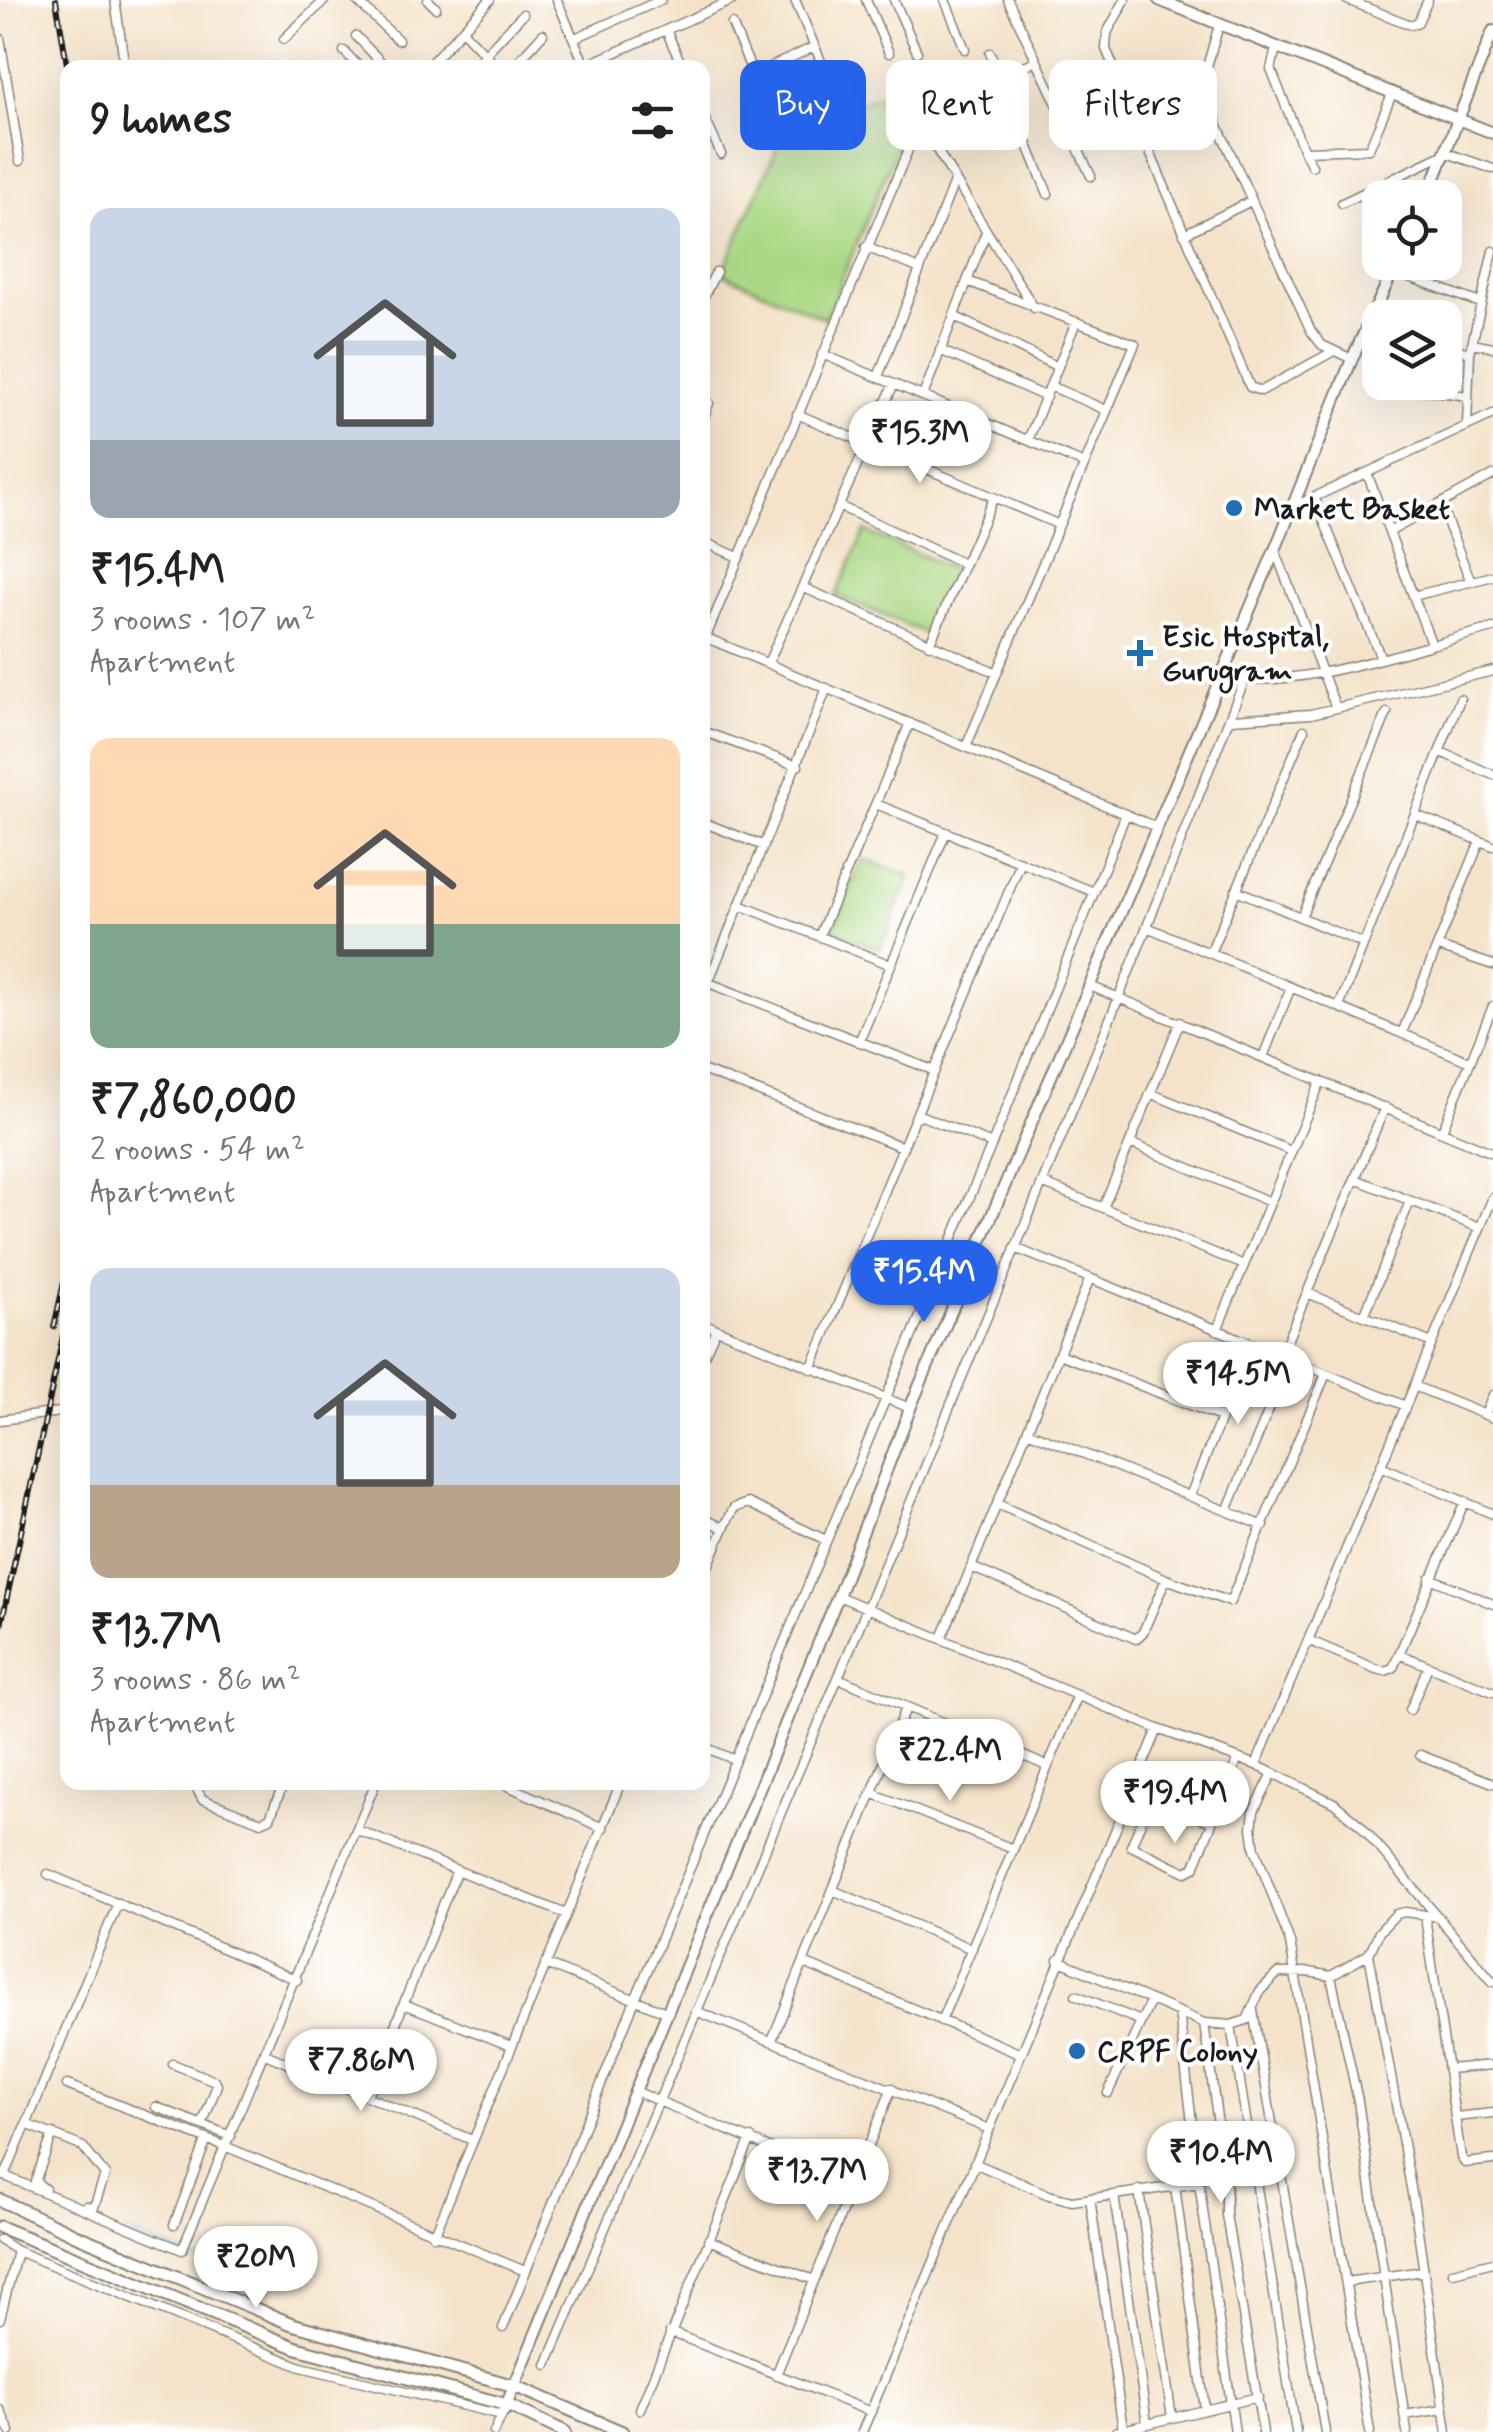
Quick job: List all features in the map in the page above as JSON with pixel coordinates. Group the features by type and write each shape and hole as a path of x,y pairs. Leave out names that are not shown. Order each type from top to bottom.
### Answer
{"main road":[{"path":"0,2200 292,2324 515,2386 622,2432"},
{"path":"0,2227 297,2348 505,2410 565,2432"}],"street":[{"path":"115,0 124,60"},
{"path":"284,39 325,0"},
{"path":"356,0 398,40"},
{"path":"428,0 436,8"},
{"path":"434,60 490,0"},
{"path":"558,0 583,60"},
{"path":"575,38 662,0"},
{"path":"601,60 733,0"},
{"path":"795,0 820,60"},
{"path":"866,0 889,53"},
{"path":"894,0 917,52"},
{"path":"945,0 965,49"},
{"path":"1008,0 1091,176"},
{"path":"1126,0 1108,33 1106,49 1254,390 1281,383 1334,351"},
{"path":"1158,0 1493,132"},
{"path":"1347,0 1412,24 1418,22 1428,0"},
{"path":"479,60 523,14"},
{"path":"732,24 748,60"},
{"path":"1219,25 1202,87 1311,331 1322,345 1352,360"},
{"path":"666,30 679,60"},
{"path":"462,31 491,60"},
{"path":"1434,180 1493,32"},
{"path":"519,60 543,34"},
{"path":"356,36 379,60"},
{"path":"0,38 20,161"},
{"path":"786,60 814,47"},
{"path":"1276,48 1271,69 1312,166"},
{"path":"344,51 352,60"},
{"path":"990,54 992,60"},
{"path":"1029,64 1036,61"},
{"path":"1304,151 1369,149 1392,94"},
{"path":"710,622 918,126 924,128 1034,308"},
{"path":"710,130 721,154"},
{"path":"1029,148 1048,194"},
{"path":"1342,204 1447,153 1493,169"},
{"path":"878,377 954,182"},
{"path":"1184,234 1252,201"},
{"path":"922,396 986,232"},
{"path":"866,247 920,268"},
{"path":"1467,424 1471,348 1493,250"},
{"path":"710,284 716,272"},
{"path":"494,2432 838,1596 910,1408 1388,280"},
{"path":"1425,280 1480,303"},
{"path":"966,746 1134,344 967,282"},
{"path":"954,316 1058,367"},
{"path":"1028,440 1076,322"},
{"path":"1462,347 1493,346"},
{"path":"940,350 1046,397"},
{"path":"822,354 1082,463"},
{"path":"768,663 894,384"},
{"path":"1050,386 1106,410"},
{"path":"1462,395 1468,396"},
{"path":"797,414 1058,524"},
{"path":"1289,508 1493,414"},
{"path":"1367,473 1431,643"},
{"path":"1389,532 1493,475"},
{"path":"929,645 994,497"},
{"path":"1314,497 1381,658"},
{"path":"1440,504 1471,582"},
{"path":"839,506 964,564"},
{"path":"710,545 738,557"},
{"path":"1275,550 1336,708"},
{"path":"1414,596 1493,576"},
{"path":"802,588 996,673"},
{"path":"1218,677 1244,682 1324,671 1493,628"},
{"path":"710,639 1156,827"},
{"path":"1231,719 1310,714 1493,671"},
{"path":"547,2365 838,1678 1244,682"},
{"path":"710,978 827,688"},
{"path":"1339,1007 1460,699"},
{"path":"1301,918 1388,712"},
{"path":"819,936 910,723"},
{"path":"1210,953 1304,730"},
{"path":"710,734 798,766"},
{"path":"1441,752 1493,775"},
{"path":"876,804 1094,892"},
{"path":"503,2328 1126,814"},
{"path":"1416,815 1493,846"},
{"path":"710,825 764,846"},
{"path":"859,1042 946,832"},
{"path":"1402,1033 1480,841"},
{"path":"812,1369 1021,862"},
{"path":"1236,890 1364,944"},
{"path":"740,905 891,964"},
{"path":"1146,927 1470,1062"},
{"path":"1439,947 1493,965"},
{"path":"710,984 935,1071"},
{"path":"1090,986 1493,1152"},
{"path":"1263,1057 1292,987"},
{"path":"1442,1131 1493,1006"},
{"path":"1102,1208 1180,1022"},
{"path":"710,1073 904,1147"},
{"path":"1217,1330 1320,1081"},
{"path":"1150,1093 1292,1150"},
{"path":"1227,1511 1307,1293 1385,1108"},
{"path":"917,1114 992,1144"},
{"path":"1130,1143 1270,1202"},
{"path":"1355,1179 1480,1228"},
{"path":"1042,1184 1244,1265"},
{"path":"1256,1765 1493,1197"},
{"path":"1364,1316 1410,1201"},
{"path":"1015,1248 1406,1406"},
{"path":"942,1638 1090,1278"},
{"path":"1307,1293 1432,1344"},
{"path":"710,1326 910,1408"},
{"path":"710,1342 716,1329"},
{"path":"1190,1496 1251,1344"},
{"path":"1059,1354 1221,1418"},
{"path":"997,1504 1166,1579 1230,1602 1326,1374"},
{"path":"1414,1386 1489,1417 1493,1395"},
{"path":"0,1420 60,1411"},
{"path":"1027,1431 1264,1526"},
{"path":"1381,1466 1493,1514"},
{"path":"1308,1640 1386,1672 1392,1668 1465,1501"},
{"path":"710,1562 734,1508 748,1503 826,1540"},
{"path":"710,1522 724,1528"},
{"path":"971,1567 1136,1639 1143,1632 1166,1579"},
{"path":"1430,1578 1493,1604"},
{"path":"838,1596 1158,1729 1256,1765 1351,1814 1493,1982"},
{"path":"1398,1654 1493,1692"},
{"path":"1410,1710 1428,1666"},
{"path":"838,1678 1047,1766"},
{"path":"941,2022 1078,1695"},
{"path":"772,2040 906,1708"},
{"path":"862,2432 1158,1729"},
{"path":"710,1749 735,1760"},
{"path":"1420,1755 1493,1783"},
{"path":"1111,1838 1191,1871 1238,1758"},
{"path":"1272,1775 1254,1811 1252,1828 1260,1861 1286,1924 1370,2432"},
{"path":"198,1790 202,1799 262,1822 270,1818 281,1790"},
{"path":"118,1902 2,2175 182,2250 373,1790"},
{"path":"528,1790 603,1828"},
{"path":"434,2236 618,1790"},
{"path":"874,1794 1013,1849"},
{"path":"1131,1846 1154,1800 1212,1822"},
{"path":"357,1830 566,1914"},
{"path":"367,2096 456,1870"},
{"path":"48,1874 297,1980"},
{"path":"835,1891 972,1949"},
{"path":"1439,1917 1396,1914 1379,1932 1369,1954 1448,2432"},
{"path":"1425,1917 1462,2160 1493,2160"},
{"path":"1058,1960 1204,2023 1232,2025 1247,2020 1268,1980 1278,1973 1331,1976 1369,1954"},
{"path":"804,1963 1019,2052"},
{"path":"545,1964 666,2012"},
{"path":"1331,1976 1358,2101 1406,2432"},
{"path":"1076,1996 1141,2021"},
{"path":"1108,2093 1151,2000"},
{"path":"404,2004 511,2046"},
{"path":"696,2011 989,2129"},
{"path":"1178,2012 1235,2432"},
{"path":"1253,2012 1326,2432"},
{"path":"1204,2023 1226,2182 1226,2216 1262,2432"},
{"path":"1232,2025 1296,2432"},
{"path":"265,2054 472,2140"},
{"path":"173,2064 218,2085 202,2125"},
{"path":"1448,2069 1493,2065"},
{"path":"67,2085 227,2146 525,2271"},
{"path":"776,2374 892,2088"},
{"path":"636,2091 854,2184"},
{"path":"156,2107 231,2136"},
{"path":"1456,2118 1493,2114"},
{"path":"26,2124 53,2134 80,2144 103,2171 105,2180 93,2208 36,2184 53,2134"},
{"path":"640,2409 751,2138"},
{"path":"174,2225 207,2139"},
{"path":"974,2163 1063,2200 1199,2183"},
{"path":"1174,2186 1205,2410"},
{"path":"1139,2190 1172,2418"},
{"path":"1114,2194 1147,2424"},
{"path":"1090,2198 1119,2431 1258,2397"},
{"path":"0,2240 17,2251 301,2367 505,2410"},
{"path":"708,2240 814,2280"},
{"path":"0,2319 17,2251"},
{"path":"1453,2272 1493,2262"},
{"path":"1346,2282 1424,2271"},
{"path":"670,2332 871,2412"},
{"path":"1404,2415 1444,2408"},
{"path":"0,2410 10,2432"}],"green space":[{"path":"886,92 886,150 896,150 825,319 722,273 776,150 866,150 866,100"},
{"path":"865,531 955,570 924,633 836,595"},
{"path":"862,859 910,876 880,949 832,931"}],"waterway":[{"path":"124,2232 272,2288"}],"railway":[{"path":"56,0 66,60"},
{"path":"54,1327 60,1300"},
{"path":"0,1630 60,1350"}],"place":[{"name":"Market Basket","path":"1234,508"},
{"name":"Esic Hospital, Gurugram","path":"1140,653"},
{"name":"CRPF Colony","path":"1077,2051"}]}
